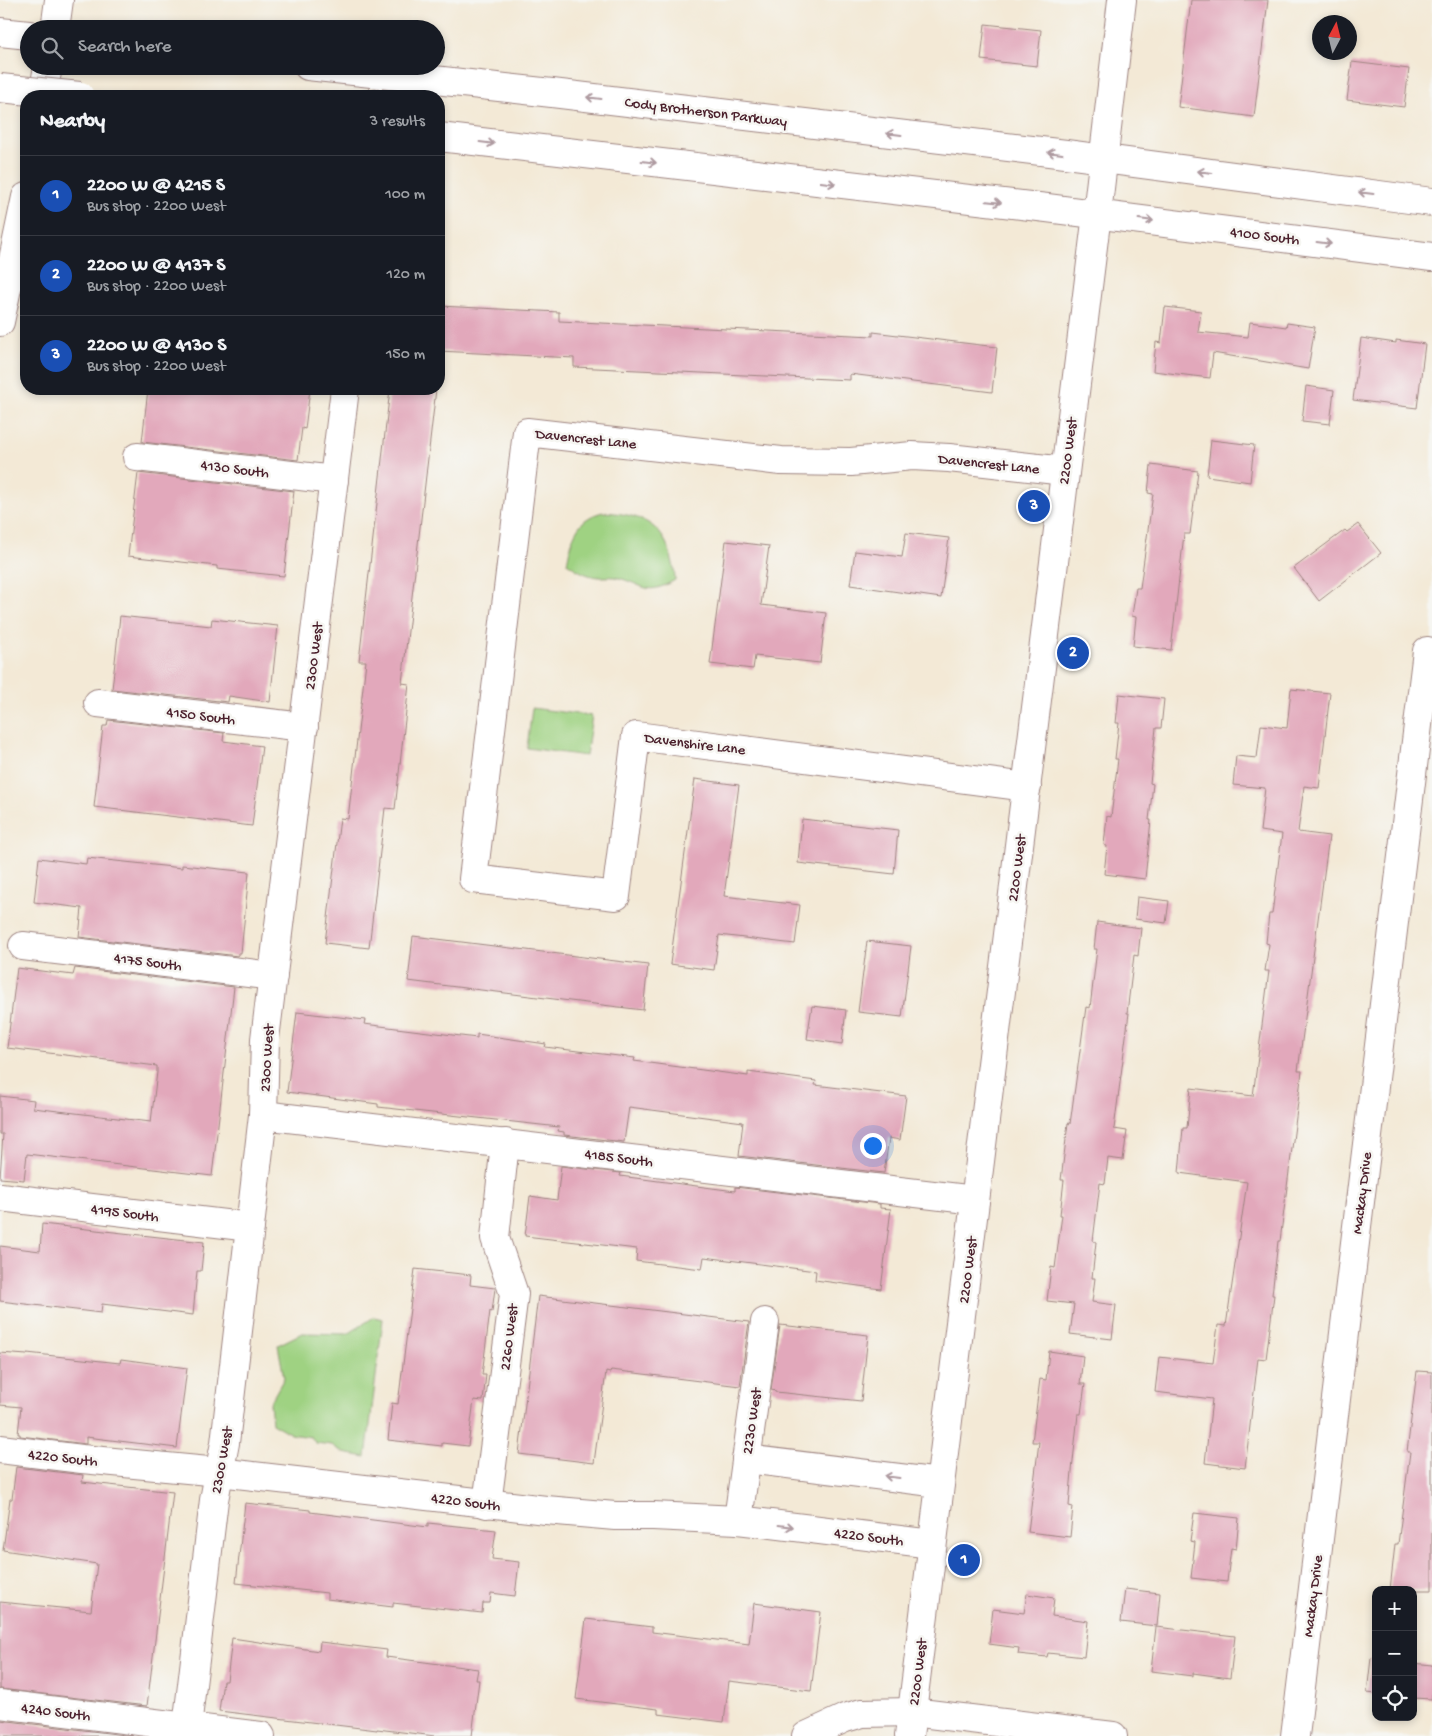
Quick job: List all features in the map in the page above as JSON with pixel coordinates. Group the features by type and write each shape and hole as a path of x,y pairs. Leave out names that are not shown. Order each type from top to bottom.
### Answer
{"main road":[{"path":"57,20 60,0"},
{"name":"2200 West","path":"911,1724 1122,0"},
{"path":"0,32 20,34"},
{"path":"44,90 46,75"},
{"name":"Cody Brotherson Parkway","path":"390,75 1104,159"},
{"path":"0,88 20,90"},
{"path":"445,138 1097,214"},
{"path":"1104,159 1432,202"},
{"name":"4100 South","path":"1097,214 1432,257"},
{"path":"0,322 20,226"},
{"name":"2300 West","path":"187,1727 214,1500 225,1443 263,1115 265,1039 344,395"},
{"name":"Davencrest Lane","path":"473,879 527,432 781,461 851,462 912,456 949,458 1065,471"},
{"name":"4130 South","path":"137,457 334,480"},
{"name":"Mackay Drive","path":"1295,1736 1430,651"},
{"name":"4150 South","path":"98,703 304,727"},
{"name":"Davenshire Lane","path":"473,879 616,896 636,736 1026,787"},
{"name":"4175 South","path":"24,946 273,976"},
{"name":"4185 South","path":"263,1115 975,1200"},
{"name":"2260 West","path":"487,1504 514,1294 495,1238 505,1143"},
{"name":"4195 South","path":"0,1197 250,1227"},
{"name":"2230 West","path":"738,1520 765,1322"},
{"name":"4220 South","path":"0,1450 219,1472 487,1504 615,1516 738,1520 932,1544"},
{"path":"746,1459 940,1483"},
{"name":"4240 South","path":"0,1704 261,1736"},
{"path":"806,1736 845,1718 862,1713 911,1724 1112,1736"}],"green space":[{"path":"603,512 635,517 653,526 666,542 673,563 675,580 658,588 651,589 617,577 590,575 567,563 576,531 586,519"},
{"path":"532,708 592,716 586,756 527,748"},
{"path":"374,1317 383,1319 366,1457 343,1453 332,1445 316,1443 311,1437 291,1434 272,1423 270,1403 284,1378 278,1345 302,1333 348,1334"}],"building":[{"path":"1191,0 1268,0 1254,117 1178,107"},
{"path":"985,24 1041,30 1037,66 981,60"},
{"path":"1352,62 1409,69 1404,107 1347,100"},
{"path":"445,306 559,312 559,321 873,336 873,332 997,347 992,392 850,374 850,380 574,367 574,358 445,351"},
{"path":"1165,307 1201,311 1198,332 1248,337 1250,322 1286,327 1287,323 1315,327 1308,369 1213,353 1210,378 1153,371 1156,342 1161,343"},
{"path":"1361,338 1396,343 1396,340 1425,344 1417,408 1353,400"},
{"path":"1306,386 1334,390 1330,424 1302,421"},
{"path":"147,395 309,395 305,429 302,428 298,460 142,442"},
{"path":"389,395 435,395 402,683 409,684 395,809 385,808 369,948 325,943 340,818 348,819 366,661 359,661"},
{"path":"1211,440 1254,445 1250,482 1207,476"},
{"path":"1151,465 1198,471 1190,534 1184,534 1171,650 1133,646 1136,617 1132,616 1136,588 1140,588 1153,494 1148,493"},
{"path":"138,473 294,491 284,576 217,569 217,566 128,556"},
{"path":"1358,524 1381,553 1319,601 1294,568 1345,530 1347,532"},
{"path":"906,533 949,538 941,598 850,585 855,551 902,557"},
{"path":"726,541 769,546 761,605 826,613 820,663 755,656 753,669 710,664"},
{"path":"120,616 211,626 212,619 278,626 270,702 229,696 228,702 112,689"},
{"path":"1291,689 1330,693 1319,788 1304,786 1298,832 1329,836 1298,1071 1302,1071 1280,1241 1278,1241 1266,1359 1258,1358 1245,1468 1205,1463 1212,1399 1155,1392 1159,1357 1213,1363 1218,1325 1226,1326 1247,1182 1179,1173 1183,1128 1187,1128 1191,1088 1253,1096 1269,971 1265,971 1269,944 1266,943 1269,914 1272,914 1282,834 1260,831 1265,788 1233,785 1236,756 1257,758 1261,725 1287,728"},
{"path":"1119,694 1164,699 1161,728 1156,728 1150,783 1153,784 1145,879 1104,874 1107,846 1104,845 1107,816 1111,817 1118,759 1115,759 1119,723 1116,723"},
{"path":"108,720 224,733 223,741 262,746 252,826 94,807 103,726 107,726"},
{"path":"695,779 739,785 724,896 800,905 795,944 719,935 714,970 670,964"},
{"path":"802,819 898,830 894,874 798,863"},
{"path":"39,858 86,864 87,858 182,868 182,865 249,872 241,953 238,953 238,956 79,937 82,908 34,902"},
{"path":"1137,897 1169,901 1166,923 1135,919"},
{"path":"1097,922 1141,928 1138,956 1134,955 1127,1013 1129,1013 1114,1129 1127,1131 1123,1160 1108,1158 1105,1184 1100,1183 1093,1241 1096,1242 1092,1278 1095,1278 1092,1302 1116,1305 1112,1339 1070,1334 1074,1304 1047,1301 1051,1267 1055,1268 1062,1215 1060,1215 1064,1180 1061,1180 1068,1123 1070,1124 1086,1007 1090,1008 1097,949 1094,949"},
{"path":"413,936 648,965 643,1010 408,981"},
{"path":"867,941 911,946 902,1017 858,1012"},
{"path":"17,968 73,975 75,968 234,987 212,1176 27,1154 24,1180 0,1178 3,1134 0,1134 0,1096 34,1100 33,1108 151,1122 157,1072 157,1066 7,1048"},
{"path":"812,1006 846,1010 842,1044 807,1039"},
{"path":"297,1012 365,1020 364,1024 477,1038 477,1034 546,1044 545,1047 635,1058 634,1061 748,1076 748,1072 816,1081 815,1085 906,1096 900,1140 889,1138 884,1173 739,1156 743,1122 629,1107 624,1142 564,1135 564,1132 558,1131 559,1127 378,1107 378,1104 287,1092"},
{"path":"561,1166 621,1173 620,1176 735,1191 735,1187 880,1204 880,1208 891,1209 881,1289 815,1280 816,1271 704,1257 702,1269 636,1261 637,1249 525,1236 530,1196 557,1200"},
{"path":"42,1224 204,1242 201,1271 197,1271 193,1315 102,1304 101,1313 0,1301 0,1246 40,1251"},
{"path":"415,1269 471,1275 470,1285 495,1288 492,1312 490,1311 482,1375 486,1375 483,1401 474,1400 468,1446 442,1443 442,1446 388,1440 392,1403 398,1404"},
{"path":"538,1296 749,1322 740,1386 611,1370 610,1373 606,1372 594,1463 519,1454"},
{"path":"780,1325 868,1335 861,1401 771,1390"},
{"path":"1049,1351 1083,1356 1080,1384 1085,1384 1081,1414 1078,1414 1072,1471 1069,1506 1073,1507 1070,1537 1028,1532 1039,1442 1032,1442 1040,1379 1046,1380"},
{"path":"0,1353 27,1355 27,1353 120,1363 121,1359 187,1368 177,1448 86,1437 86,1444 20,1436 18,1434 21,1407 0,1405"},
{"path":"1417,1371 1432,1372 1432,1590 1417,1590 1417,1586 1390,1586 1395,1544 1398,1544 1410,1452 1407,1452"},
{"path":"16,1467 83,1475 82,1482 173,1492 147,1706 0,1689 0,1602 91,1611 97,1564 3,1550"},
{"path":"245,1503 310,1510 310,1512 428,1527 428,1523 496,1530 492,1559 519,1562 515,1596 491,1593 490,1603 483,1603 482,1613 393,1603 393,1607 327,1599 327,1593 236,1583"},
{"path":"1194,1513 1239,1518 1236,1549 1231,1548 1227,1582 1191,1578 1195,1542 1190,1541"},
{"path":"1125,1589 1160,1593 1157,1626 1121,1622"},
{"path":"1027,1594 1054,1598 1052,1616 1088,1621 1084,1657 1048,1653 1047,1657 1018,1654 1019,1648 989,1644 993,1609 1024,1613"},
{"path":"754,1603 821,1612 811,1691 729,1681 724,1722 658,1714 658,1709 576,1699 586,1619 652,1627 652,1632 749,1644"},
{"path":"1156,1627 1235,1636 1230,1678 1193,1673 1193,1676 1151,1671"},
{"path":"232,1638 319,1651 320,1642 387,1650 386,1657 478,1669 476,1680 479,1680 472,1736 435,1736 219,1711 223,1681 227,1681"},
{"path":"1371,1658 1372,1694 1367,1693"},
{"path":"1417,1663 1432,1665 1432,1699 1417,1698"},
{"path":"0,1720 133,1736 0,1736"}],"place":[{"name":"2200 W @ 4130 S","path":"1034,506"},
{"name":"2200 W @ 4137 S","path":"1073,653"},
{"name":"2200 W @ 4215 S","path":"964,1560"}]}
